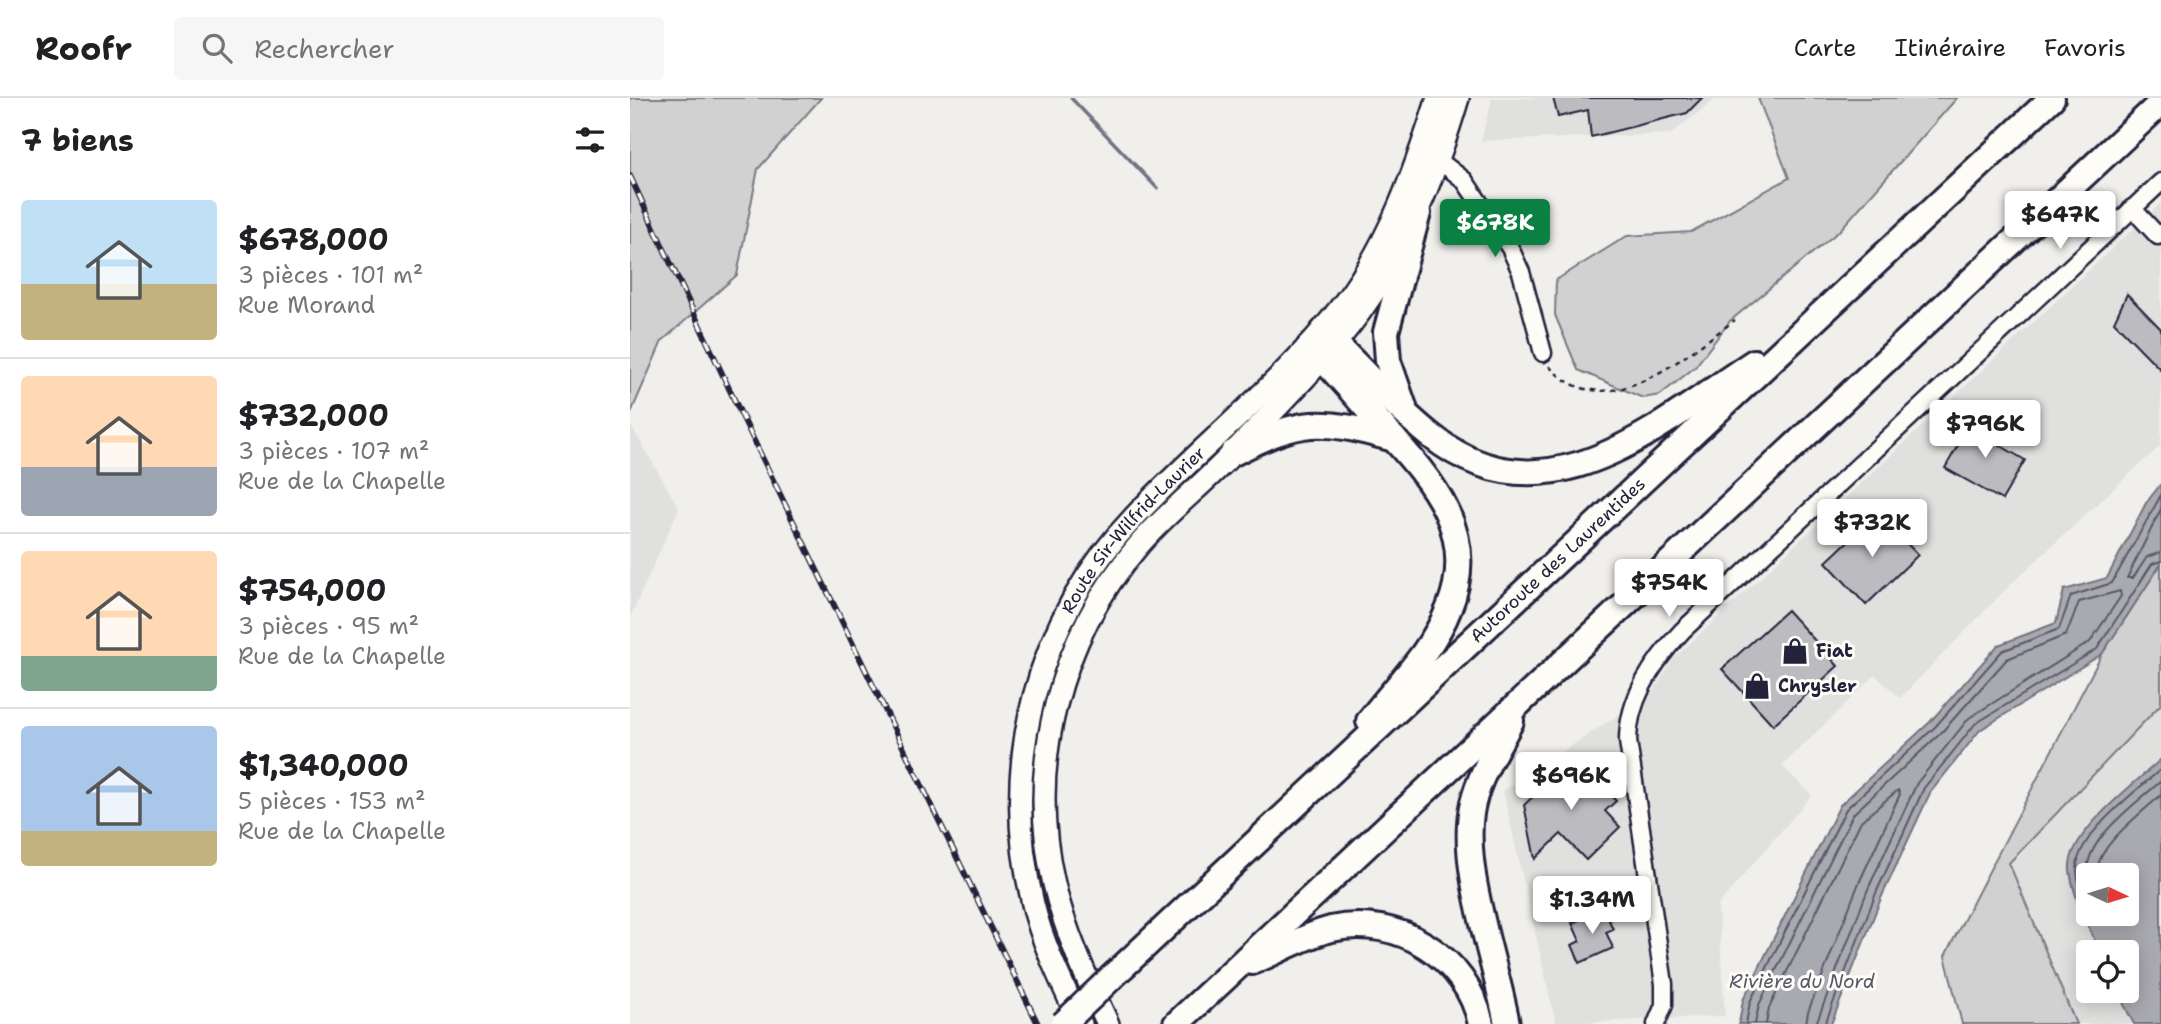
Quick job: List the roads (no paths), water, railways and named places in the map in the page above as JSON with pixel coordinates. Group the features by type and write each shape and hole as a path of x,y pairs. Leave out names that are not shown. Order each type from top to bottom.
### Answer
{"highway":[{"name":"Autoroute des Laurentides","path":"1063,1024 2052,98"},
{"path":"1176,1024 2161,103"},
{"path":"1405,411 1388,361 1386,332 1418,213"},
{"path":"1322,345 1437,440 1474,461 1519,472 1562,470 1600,458 1639,438 1807,327"},
{"path":"1322,345 1394,439 1429,479 1447,510 1458,552 1456,587 1449,608 1433,638 1324,780"},
{"path":"1233,453 1271,434 1307,423 1340,425 1394,439"},
{"path":"1507,1024 1472,863 1469,827 1482,776 1522,702"},
{"path":"1233,971 1332,929 1366,926 1389,929 1423,943 1450,964 1469,989 1481,1024"}],"main road":[{"name":"Route Sir-Wilfrid-Laurier","path":"1108,1024 1067,928 1050,863 1044,806 1046,758 1054,713 1078,642 1114,578 1145,539 1233,453 1322,345 1387,272 1418,213 1438,98"},
{"name":"Route Sir-Wilfrid-Laurier","path":"1082,1024 1044,939 1033,906 1022,845 1022,762 1032,699 1043,664 1081,583 1116,536 1322,345 1379,250 1458,98"}],"street":[{"path":"1428,159 1464,180 1510,248 1521,272 1543,353"},
{"path":"1656,1024 1664,1005 1664,985 1628,741 1632,710 1647,677 1682,631 2161,182"},
{"path":"2132,208 2158,236 2161,233"}],"water":[{"name":"Rivière du Nord","path":"2161,484 2161,564 2102,654 1980,730 1930,793 1882,896 1831,1024 1739,1024 1743,1000 1840,805 1930,722 1998,645 2056,623 2064,590 2107,578 2146,503"},
{"path":"2161,759 2161,1024 2134,1024 2123,1003 2139,1003 2139,940 2095,940 2089,926 2139,926 2139,863 2076,863 2076,894 2070,870 2072,856 2079,841 2090,825"}],"waterway":[{"path":"1071,98 1157,188"}],"railway":[{"path":"630,176 740,412 1038,1024"}],"place":[{"name":"Fiat","path":"1795,651"},
{"name":"Chrysler","path":"1757,686"}]}
